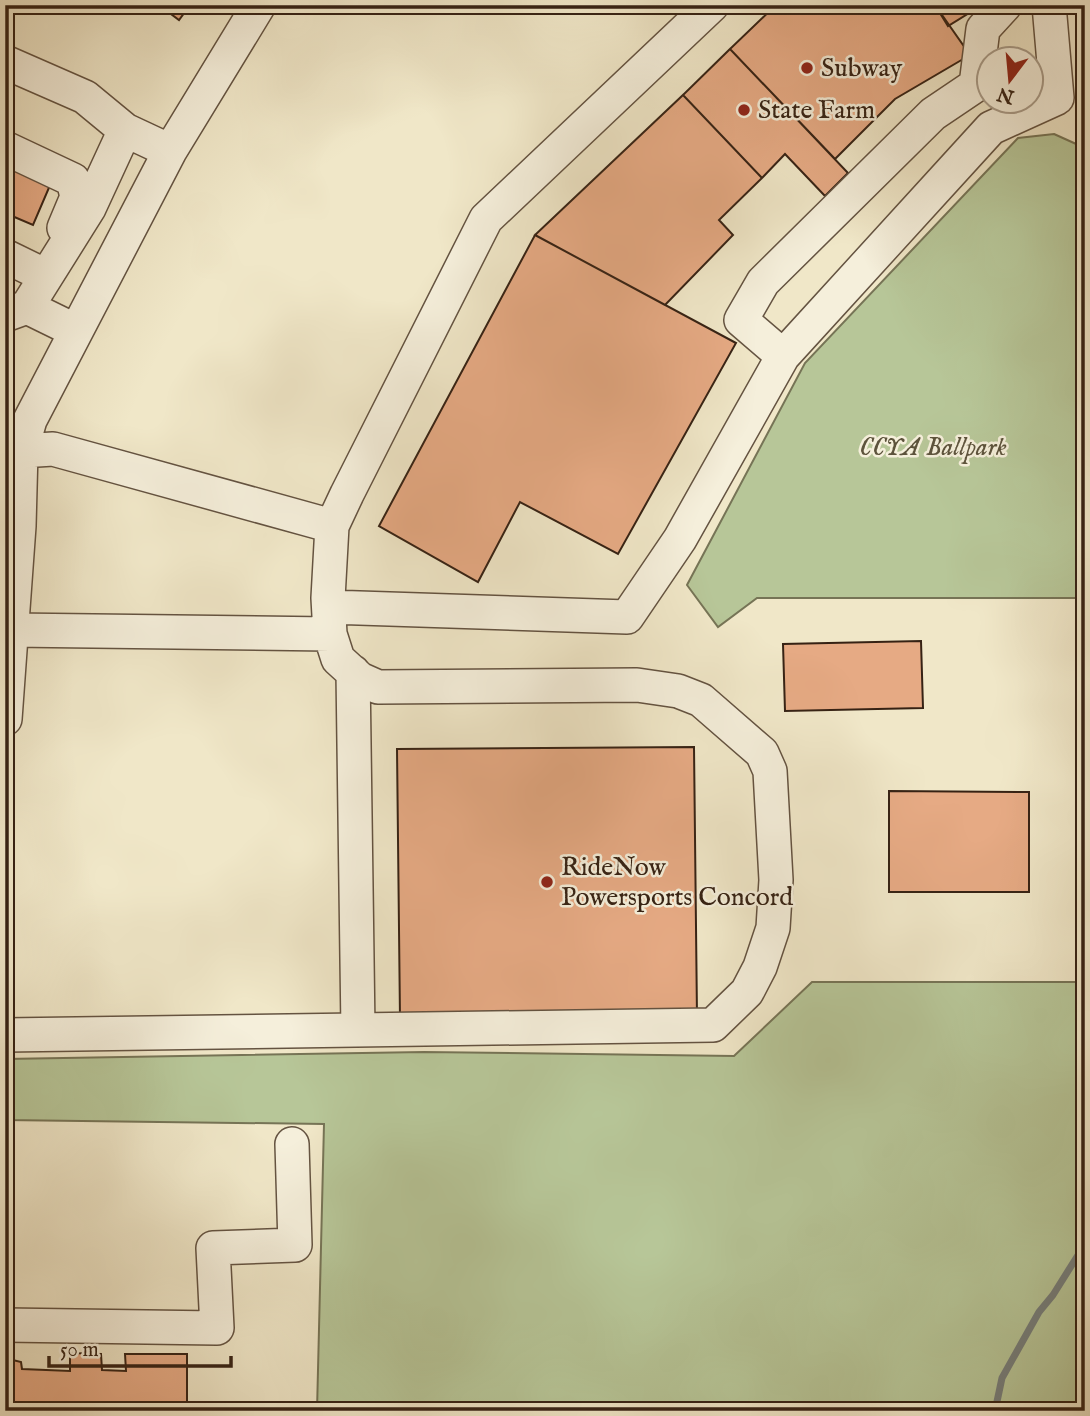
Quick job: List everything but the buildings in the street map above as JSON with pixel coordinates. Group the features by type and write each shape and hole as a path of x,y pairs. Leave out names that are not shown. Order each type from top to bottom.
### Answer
{"lane":[{"path":"5,719 26,449 18,415 76,331 170,151 259,5"},
{"path":"5,1035 713,1025 747,992 760,967 773,928 776,880 770,771 762,752 701,700 678,691 637,685 378,687 360,679 338,659 329,620 332,526 486,219 712,5"},
{"path":"783,356 741,320 763,282 933,114 976,85 983,29 1005,5"},
{"path":"12,630 329,620 627,617 680,539 783,356 991,128 1071,104 1049,5"},
{"path":"5,62 85,97 125,130 170,151"},
{"path":"5,129 105,173"},
{"path":"76,331 16,311 49,271 89,208 125,130"},
{"path":"5,148 73,180 77,197 53,249 49,271"},
{"path":"5,256 49,271"},
{"path":"26,449 332,526"},
{"path":"353,672 358,1030"},
{"path":"5,1325 216,1328 214,1248 295,1245 292,1144"}],"green space":[{"name":"CCYA Ballpark","path":"1054,134 1085,148 1085,598 757,598 718,627 687,585 805,363 1018,138"},
{"path":"812,982 1085,982 1085,1411 317,1411 324,1124 5,1120 5,1059 424,1052 734,1056"}],"waterway":[{"path":"995,1411 1002,1378 1039,1312 1085,1244"}],"place":[{"name":"Subway","path":"807,68"},
{"name":"State Farm","path":"744,110"},
{"name":"RideNow Powersports Concord","path":"547,882"}]}
